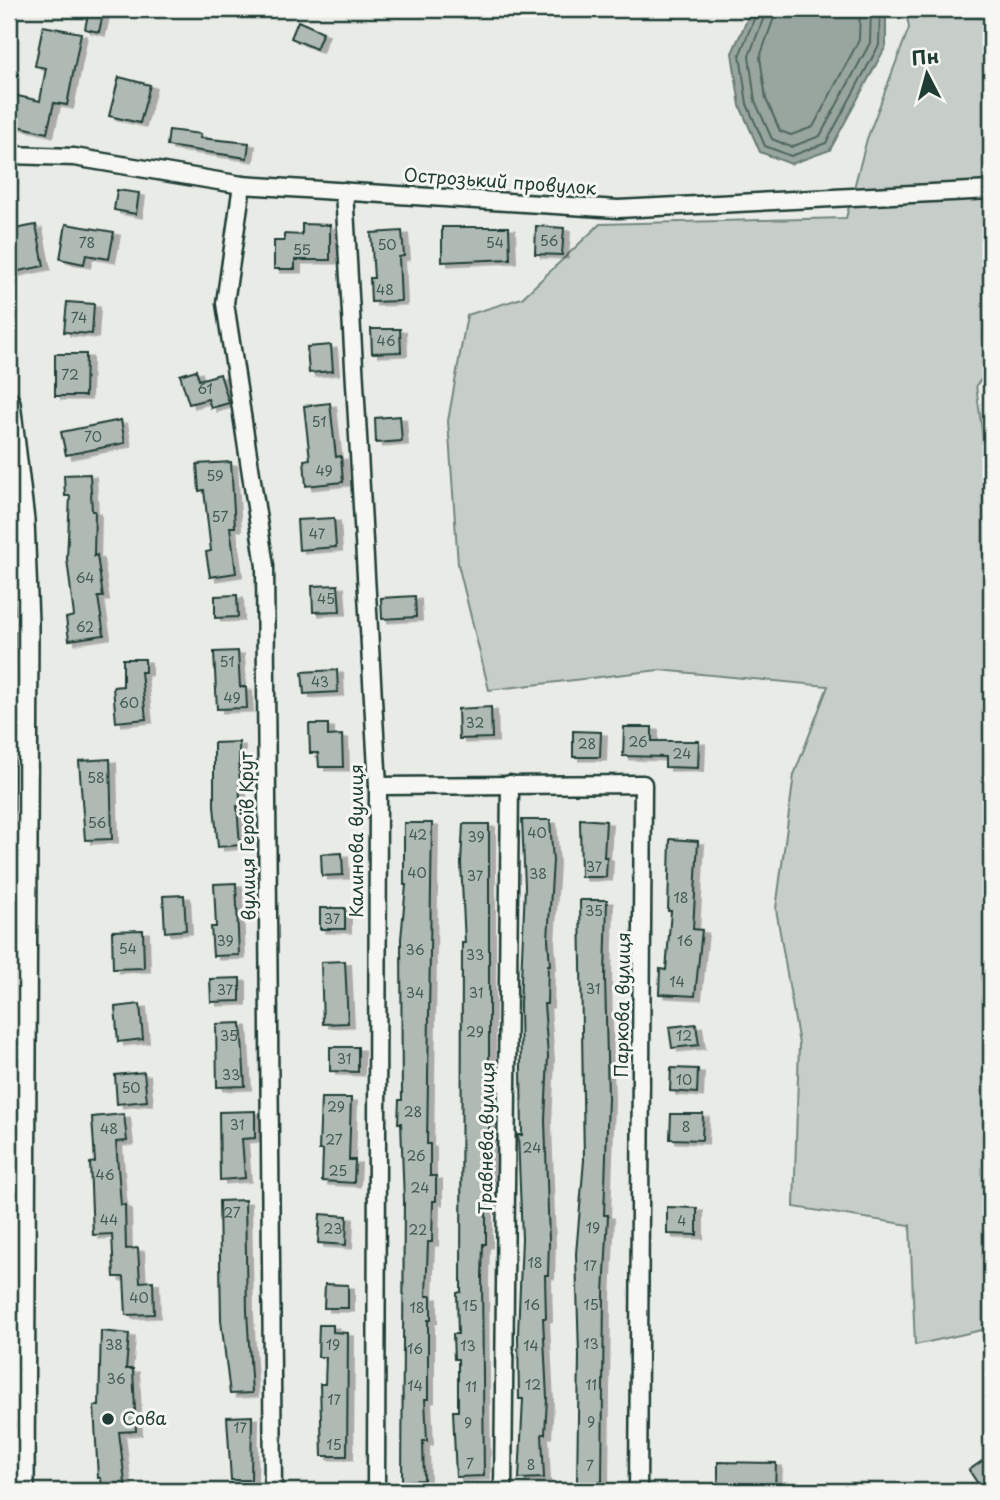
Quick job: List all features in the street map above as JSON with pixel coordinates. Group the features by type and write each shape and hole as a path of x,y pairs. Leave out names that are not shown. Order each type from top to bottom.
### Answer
{"main road":[{"path":"9,403 23,520 18,623 23,1491"}],"street":[{"name":"Острозький провулок","path":"9,155 74,157 242,184 618,209 991,190"},
{"name":"вулиця Героїв Крут","path":"242,184 225,303 265,566 273,1491"},
{"name":"Калинова вулиця","path":"344,191 378,786 376,1491"},
{"name":"Травнева вулиця","path":"503,1491 510,784"},
{"name":"Паркова вулиця","path":"378,786 643,784 638,1491"}],"shaded area":[{"path":"906,9 991,9 991,370 976,385 991,500 991,1328 915,1345 910,1225 794,1207 799,1044 776,909 794,775 828,686 659,670 489,690 458,564 448,421 467,315 522,298 600,224 846,218 867,139 909,28"}],"water":[{"path":"752,9 886,9 886,46 830,150 791,164 760,152 740,106 732,53"}],"building":[{"path":"89,9 104,9 99,32 85,29"},
{"path":"298,21 323,32 316,49 291,38"},
{"path":"43,26 81,33 67,105 54,103 47,133 9,124 9,94 40,101 46,68 35,66"},
{"path":"119,77 150,85 140,123 109,116"},
{"path":"169,130 201,134 200,138 249,143 247,158 167,146"},
{"path":"117,190 139,193 136,214 114,210"},
{"path":"66,224 114,232 109,259 86,255 84,264 60,259"},
{"path":"302,224 330,225 330,260 295,260 295,269 274,269 274,241 284,241 284,234 302,235"},
{"path":"36,225 44,266 9,273 9,230"},
{"path":"536,226 564,228 562,255 535,254"},
{"path":"442,227 509,227 510,259 442,262"},
{"path":"402,231 404,256 399,257 401,301 371,302 370,278 374,278 371,233"},
{"path":"67,302 94,304 92,334 64,332"},
{"path":"371,329 400,329 401,352 372,353"},
{"path":"331,345 333,371 309,373 307,347"},
{"path":"55,354 86,354 85,396 55,396"},
{"path":"196,370 199,380 220,374 229,403 211,408 208,399 189,404 180,375"},
{"path":"330,403 336,457 341,456 343,482 306,486 304,460 310,459 304,406"},
{"path":"400,416 402,441 376,443 375,418"},
{"path":"121,420 125,443 66,455 61,432"},
{"path":"231,462 235,527 230,527 236,573 210,577 206,552 211,551 204,490 199,491 197,464"},
{"path":"90,474 92,511 95,511 94,556 97,555 103,597 98,597 104,635 69,640 66,618 74,616 67,559 70,496 65,496 64,475"},
{"path":"334,518 336,547 299,550 297,520"},
{"path":"338,585 340,611 313,612 312,586"},
{"path":"237,595 238,617 215,618 215,596"},
{"path":"415,596 416,617 382,619 381,598"},
{"path":"238,651 240,687 246,687 247,708 217,709 214,652"},
{"path":"123,659 145,659 145,672 141,672 146,719 116,722 113,687 123,686"},
{"path":"337,670 338,692 304,694 302,672"},
{"path":"491,707 492,738 459,739 458,709"},
{"path":"309,724 328,724 328,736 342,735 343,767 319,767 318,753 310,753"},
{"path":"624,727 652,727 652,741 699,741 698,768 665,767 665,757 623,756"},
{"path":"573,731 601,732 600,757 573,757"},
{"path":"239,742 240,806 237,806 240,845 218,847 214,806 214,743"},
{"path":"110,759 112,839 85,840 79,761"},
{"path":"580,819 606,821 606,877 581,877"},
{"path":"522,820 550,820 553,861 548,939 550,965 547,1004 544,1004 548,1056 545,1120 549,1241 548,1275 545,1275 546,1318 543,1318 547,1398 545,1434 542,1434 544,1478 519,1479 523,1399 519,1399 518,1334 522,1239 518,1135 522,1135 520,1004 525,886"},
{"path":"404,823 432,823 427,1144 430,1144 430,1176 436,1176 436,1201 433,1201 432,1242 428,1242 426,1296 431,1296 431,1320 428,1320 424,1480 402,1481 404,1201 401,1123 398,1123 399,1100 402,1100 401,939 406,885"},
{"path":"463,824 489,824 489,1206 486,1206 486,1244 483,1244 482,1276 484,1476 456,1477 453,1411 458,1411 458,1359 454,1359 453,1334 458,1334 457,1293 461,1292 462,943 465,943 461,863"},
{"path":"670,839 698,841 693,929 702,930 695,996 659,994 660,969 666,970 671,911 668,911"},
{"path":"342,853 343,875 322,876 321,854"},
{"path":"236,883 239,955 213,956 211,927 216,927 214,884"},
{"path":"184,895 186,930 165,932 163,896"},
{"path":"580,900 607,900 605,978 608,1098 604,1215 608,1215 604,1294 602,1482 577,1482 579,1355 576,1254 584,1160"},
{"path":"320,908 345,908 345,929 320,929"},
{"path":"143,930 144,968 113,969 112,931"},
{"path":"345,961 348,1023 323,1024 321,962"},
{"path":"240,978 240,1001 211,1002 210,979"},
{"path":"140,1004 143,1039 118,1042 115,1007"},
{"path":"241,1023 245,1086 217,1087 216,1024"},
{"path":"696,1024 699,1045 672,1048 669,1027"},
{"path":"330,1047 358,1047 358,1072 330,1071"},
{"path":"671,1068 698,1069 697,1093 670,1091"},
{"path":"144,1072 147,1101 117,1104 115,1075"},
{"path":"321,1098 351,1098 349,1160 355,1160 354,1183 322,1181 323,1150 319,1150"},
{"path":"255,1111 255,1138 242,1139 245,1178 220,1180 219,1112"},
{"path":"124,1114 127,1141 116,1142 121,1205 125,1205 126,1249 138,1248 140,1282 153,1281 154,1314 126,1315 124,1277 114,1277 112,1234 93,1235 90,1163 95,1162 92,1117"},
{"path":"671,1114 703,1114 702,1140 670,1139"},
{"path":"245,1200 252,1393 230,1394 221,1320 219,1201"},
{"path":"667,1207 697,1208 697,1235 667,1234"},
{"path":"320,1214 347,1216 346,1245 318,1243"},
{"path":"325,1284 348,1285 348,1308 324,1308"},
{"path":"319,1325 333,1325 333,1332 348,1333 347,1456 322,1456 320,1384 325,1384 326,1357 318,1357"},
{"path":"101,1331 129,1334 126,1369 133,1369 136,1431 119,1432 126,1491 102,1491 101,1478 98,1478 94,1406 99,1406"},
{"path":"252,1416 251,1480 231,1480 227,1417"},
{"path":"991,1455 991,1483 982,1490 969,1470"},
{"path":"718,1462 776,1463 775,1490 718,1489"}],"place":[{"name":"Сова","path":"108,1419"}]}
